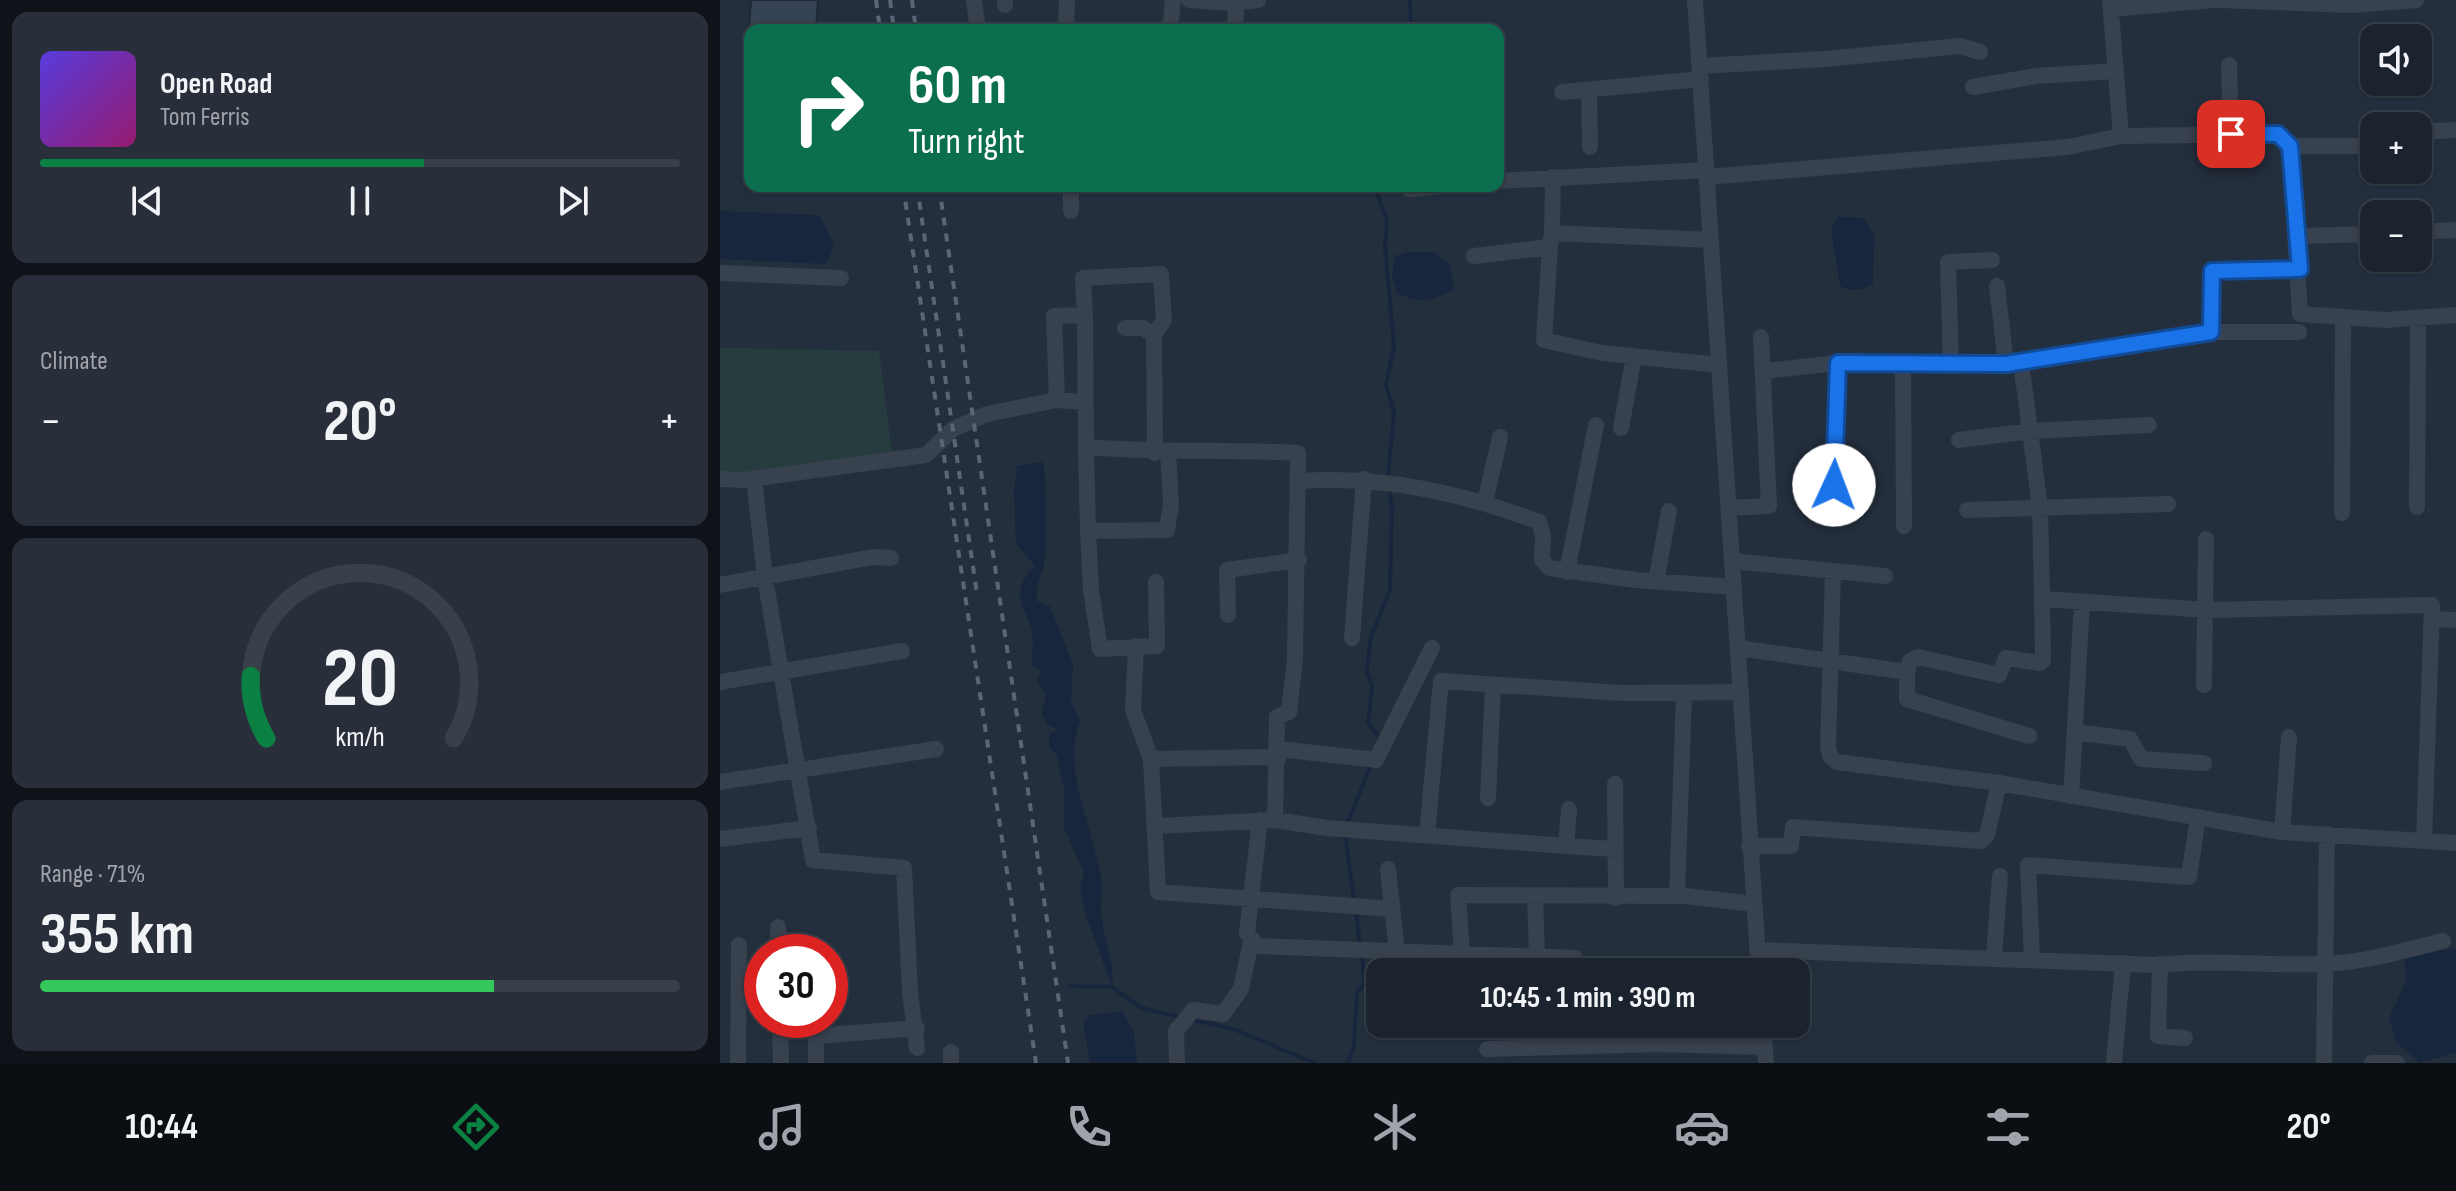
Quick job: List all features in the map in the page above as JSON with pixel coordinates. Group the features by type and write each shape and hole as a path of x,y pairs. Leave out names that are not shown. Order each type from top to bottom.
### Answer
{"street":[{"path":"974,0 977,24"},
{"path":"1066,24 1067,0"},
{"path":"1171,24 1173,0"},
{"path":"1189,0 1232,3 1258,0"},
{"path":"1695,0 1758,958"},
{"path":"2121,136 2110,4 2213,0"},
{"path":"2220,0 2416,0"},
{"path":"1232,3 1236,13 1235,24"},
{"path":"1562,92 1700,72 1960,46 1980,52"},
{"path":"2229,65 2231,134"},
{"path":"1973,87 2036,76 2115,71"},
{"path":"1589,90 1590,147"},
{"path":"2432,131 2456,130"},
{"path":"1504,181 1707,174 2068,147 2121,136 2278,134 2290,146 2300,269 2297,306 2300,314 2418,318 2456,315"},
{"path":"2290,146 2360,146"},
{"path":"1553,177 1544,340 1634,356 1719,365"},
{"path":"1071,192 1071,211"},
{"path":"2432,231 2456,230"},
{"path":"2297,236 2360,234"},
{"path":"1474,256 1551,240 1711,240"},
{"path":"1951,366 1948,262 1992,260"},
{"path":"2211,332 2212,271 2300,269"},
{"path":"720,273 841,278"},
{"path":"1088,531 1167,530 1171,504 1162,453 1154,335 1164,320 1161,274 1083,278 1088,531 1091,590 1100,649 1157,646 1156,582"},
{"path":"1997,286 2030,431 2040,508 2042,662 2006,658 2001,674 1997,675 1918,657 1910,661 1907,672 1907,699 2029,736"},
{"path":"1057,400 1054,316 1085,315"},
{"path":"2342,513 2343,317"},
{"path":"2417,507 2418,318"},
{"path":"1125,328 1143,328 1154,335"},
{"path":"1764,371 1838,363 1951,366 2014,363 2211,332 2299,332"},
{"path":"1729,508 1769,506 1761,337"},
{"path":"1621,428 1634,356"},
{"path":"1832,516 1838,363"},
{"path":"1903,364 1904,526"},
{"path":"720,479 754,479 926,455 953,429 987,414 1057,400 1084,402"},
{"path":"1567,572 1596,425"},
{"path":"1959,440 2030,431 2149,425"},
{"path":"1485,502 1500,437"},
{"path":"1086,447 1162,453 1219,449 1298,453 1299,560 1295,658 1289,712 1277,717 1279,753 1250,899 1247,933 1251,942 1257,946 1575,958"},
{"path":"754,479 765,578 813,860 904,868 910,992 917,1028 917,1048"},
{"path":"1299,481 1364,479 1485,502 1539,522 1544,565 1567,572 1734,587"},
{"path":"1352,638 1364,479"},
{"path":"1967,510 2168,504"},
{"path":"1656,582 1669,511"},
{"path":"2204,685 2206,539"},
{"path":"720,585 873,557 891,558"},
{"path":"1228,615 1227,570 1299,560"},
{"path":"1732,561 1885,576"},
{"path":"1833,571 1828,658 1828,747 1830,756 1837,762 1999,783 2282,832 2456,843"},
{"path":"2042,599 2207,610 2429,603 2432,619 2424,841"},
{"path":"2071,796 2082,603"},
{"path":"2432,619 2456,620"},
{"path":"1136,646 1133,710 1151,759 1157,826 1158,892 1392,909"},
{"path":"1151,759 1279,753 1376,760 1432,648"},
{"path":"1738,648 1828,658 1907,672"},
{"path":"720,682 902,651"},
{"path":"1427,834 1441,681 1621,693 1741,692"},
{"path":"1488,798 1493,685"},
{"path":"1677,896 1684,693"},
{"path":"2075,732 2130,739 2136,757 2141,759 2204,763"},
{"path":"2282,832 2289,737"},
{"path":"720,782 936,749"},
{"path":"1749,846 1791,846 1793,827 1981,841 1987,835 1999,783"},
{"path":"1615,784 1616,898"},
{"path":"1566,846 1569,809"},
{"path":"2032,958 2028,865 2189,877 2198,817"},
{"path":"1157,826 1268,820 1327,828 1616,849"},
{"path":"720,839 809,828"},
{"path":"2324,1063 2327,834"},
{"path":"1388,869 1397,952"},
{"path":"1994,957 2000,876"},
{"path":"1462,953 1458,895 1677,896 1753,904"},
{"path":"1535,896 1537,956"},
{"path":"778,927 778,934"},
{"path":"1757,950 2160,964 2222,961 2323,964 2377,958 2443,941"},
{"path":"1177,1063 1176,1031 1193,1010 1223,1014 1241,989 1251,942"},
{"path":"738,1063 739,945"},
{"path":"2114,1063 2123,963"},
{"path":"2160,964 2158,1036 2185,1038"},
{"path":"816,1063 816,1036 917,1028"},
{"path":"780,1038 781,1063"},
{"path":"1487,1049 1658,1044 1765,1055"},
{"path":"2372,1063 2397,1063"}],"green space":[{"path":"720,348 879,351 892,454 748,474 720,474"}],"water":[{"path":"720,211 819,215 834,244 827,264 720,259"},
{"path":"1838,217 1864,218 1874,235 1873,284 1864,288 1853,290 1840,286 1831,229"},
{"path":"1408,252 1433,252 1449,263 1454,289 1426,300 1397,293 1392,277 1395,256"},
{"path":"1043,462 1046,545 1037,601 1050,606 1073,664 1071,701 1080,721 1075,740 1076,779 1101,878 1101,916 1111,961 1112,987 1080,890 1084,873 1064,828 1064,789 1057,755 1049,747 1050,734 1059,730 1047,725 1042,713 1046,695 1036,680 1042,671 1032,665 1032,632 1021,599 1022,583 1035,566 1016,544 1014,489 1017,466"},
{"path":"2456,949 2456,1053 2420,1063 2396,1042 2389,1018 2407,979 2404,964 2410,952"},
{"path":"1123,1011 1134,1033 1137,1063 1090,1063 1083,1024 1090,1015"}],"building":[{"path":"751,0 818,0 816,24 749,24"}],"waterway":[{"path":"1410,0 1411,24"},
{"path":"1376,192 1387,220 1385,246 1394,347 1386,385 1394,413 1388,477"},
{"path":"1381,739 1368,723 1372,687 1367,671 1371,637 1390,590 1392,507 1389,490"},
{"path":"1347,824 1371,765"},
{"path":"1345,832 1354,902"},
{"path":"1356,911 1360,946"},
{"path":"1348,1063 1354,1044 1357,992 1365,984 1362,955"},
{"path":"1070,986 1112,987 1142,1008 1180,1017"},
{"path":"1193,1020 1233,1029 1315,1063"}],"railway":[{"path":"876,0 879,24"},
{"path":"890,0 893,24"},
{"path":"912,0 915,24"},
{"path":"904,192 1036,1063"},
{"path":"918,192 977,594"},
{"path":"940,192 1068,1063"}],"route":[{"path":"1834,485 1838,363 2006,364 2211,332 2212,271 2300,269 2290,146 2278,134 2231,134"}]}
